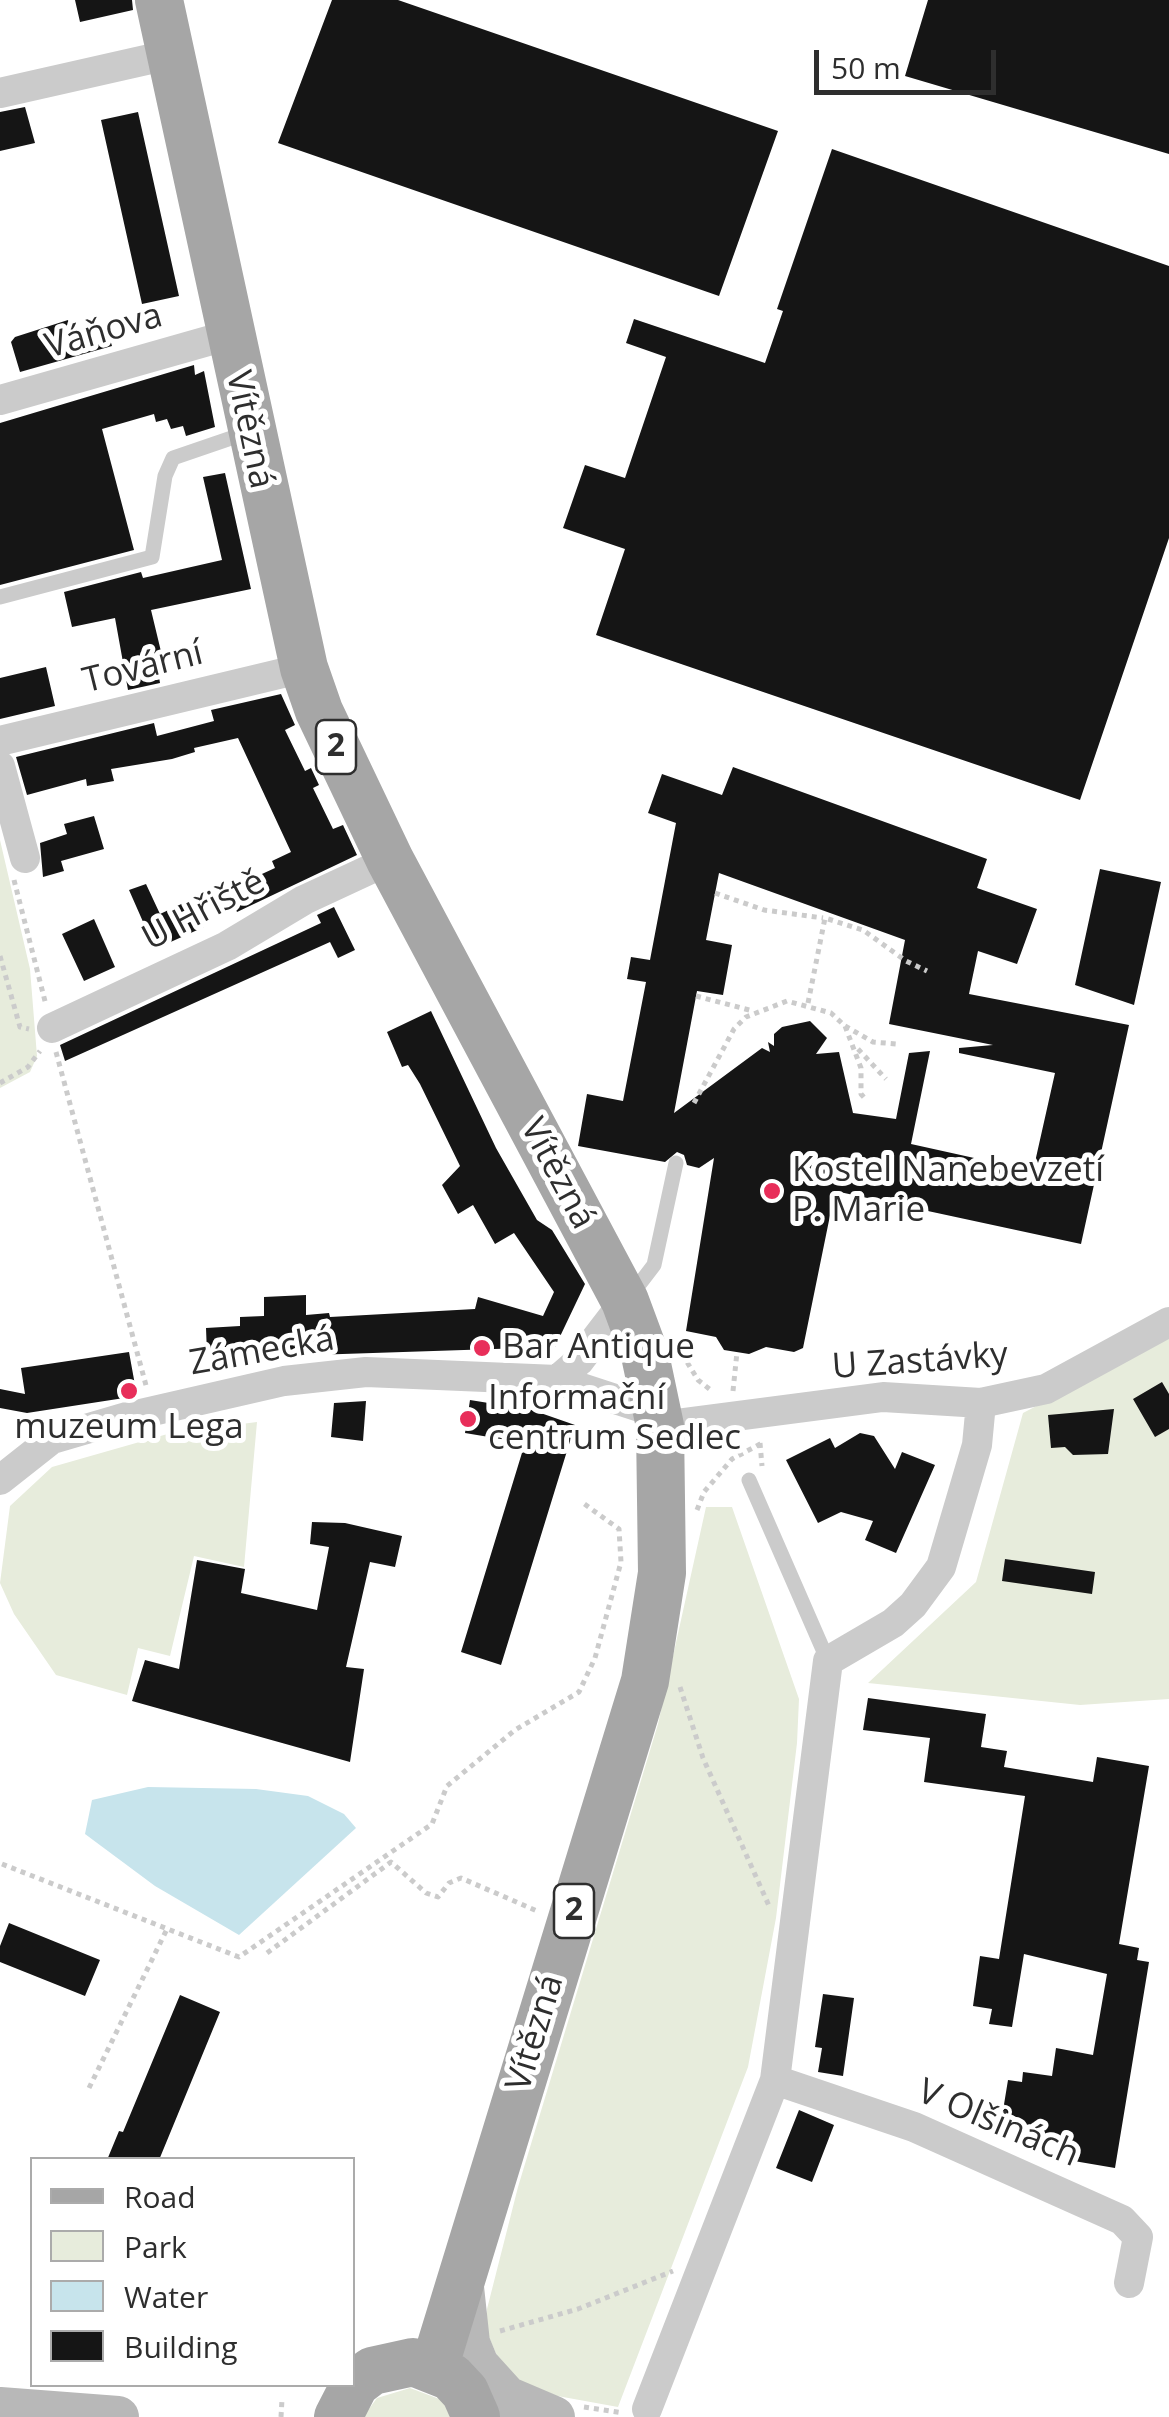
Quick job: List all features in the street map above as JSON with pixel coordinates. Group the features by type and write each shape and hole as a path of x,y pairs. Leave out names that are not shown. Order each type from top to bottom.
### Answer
{"main road":[{"name":"Vítězná","path":"159,0 250,432 304,668 319,712 390,860 625,1301 645,1355 659,1420 663,1545 651,1653 623,1759 434,2368"},
{"path":"461,2272 469,2343 478,2366 507,2397 554,2417"},
{"path":"355,2384 372,2371 414,2362 434,2368 465,2392 476,2417"},
{"path":"338,2417 353,2387"},
{"path":"8,2411 118,2417"}],"street":[{"path":"0,94 168,55"},
{"name":"Váňova","path":"0,400 229,336"},
{"name":"Tovární","path":"0,742 304,668"},
{"path":"0,766 25,858"},
{"name":"U Hřiště","path":"52,1032 227,946 304,900 390,860"},
{"path":"557,1380 580,1361 625,1301"},
{"name":"U Zastávky","path":"659,1420 883,1397 982,1402 1046,1388 1169,1322"},
{"name":"Zámecká","path":"0,1480 52,1439 284,1381 366,1372 557,1380 659,1420"},
{"path":"648,2409 776,2080 828,1662 892,1623 913,1605 941,1567 977,1445 982,1402"},
{"name":"V Olšinách","path":"776,2080 914,2127 1122,2220 1138,2237 1130,2283"}],"lane":[{"path":"0,597 152,557 165,476 173,458 250,432"},
{"path":"625,1301 643,1284 654,1264 676,1164"},
{"path":"749,1480 828,1662"}],"path":[{"path":"25,858 14,880 149,1397"},
{"path":"715,894 764,910 824,918 863,930 926,970"},
{"path":"808,1004 824,918"},
{"path":"0,956 20,1027 52,1032"},
{"path":"696,996 756,1012"},
{"path":"694,1103 734,1029 756,1012 787,1002 808,1004 832,1013 845,1026 873,1042 896,1044"},
{"path":"845,1026 855,1047 861,1094 868,1101"},
{"path":"0,1083 28,1068 52,1032"},
{"path":"855,1047 886,1079"},
{"path":"677,1346 698,1380 713,1391"},
{"path":"738,1352 733,1394 752,1390"},
{"path":"2,1864 239,1957 432,1824 447,1786 514,1730 579,1692 595,1658 621,1562 619,1530 582,1503"},
{"path":"677,1676 703,1758 771,1910"},
{"path":"267,1953 390,1862 426,1893 438,1897 449,1883 462,1878 518,1905 550,1914"},
{"path":"89,2088 167,1929"},
{"path":"492,2331 578,2309 666,2276 712,2243"},
{"path":"281,2417 282,2400"}],"green space":[{"path":"0,840 30,969 37,1056 30,1072 0,1088"},
{"path":"1169,1337 1169,1699 1080,1705 868,1683 976,1582 1023,1413"},
{"path":"257,1422 244,1567 194,1556 170,1656 138,1648 127,1695 56,1675 14,1614 0,1583 10,1506 52,1467 171,1433"},
{"path":"706,1507 732,1507 799,1699 797,1743 776,1918 748,2067 618,2407 530,2391 500,2363 486,2330 487,2309 518,2187 658,1724"},
{"path":"410,2388 442,2400 453,2417 363,2417 377,2398"}],"water":[{"path":"148,1787 256,1789 308,1796 344,1814 356,1828 239,1935 155,1886 85,1834 92,1800"}],"building":[{"path":"75,0 132,0 133,10 80,22"},
{"path":"332,0 398,0 778,131 719,296 278,143"},
{"path":"928,0 1169,0 1169,154 905,76"},
{"path":"25,107 35,143 0,151 0,112"},
{"path":"138,112 179,296 142,304 101,120"},
{"path":"832,149 1169,266 1169,538 1080,800 596,635 625,549 563,528 585,465 625,478 666,357 626,343 634,319 765,363 783,311 777,309"},
{"path":"68,320 72,333 106,325 112,346 20,372 11,342 15,337"},
{"path":"194,365 195,375 204,371 215,427 186,436 183,426 171,429 167,419 156,422 154,414 102,429 134,550 0,585 0,423"},
{"path":"225,473 251,589 151,610 164,664 157,665 160,683 128,690 115,618 72,627 64,592 141,572 143,578 222,560 203,477"},
{"path":"46,667 55,706 0,719 0,678"},
{"path":"281,694 295,725 285,730 305,771 311,768 319,785 313,788 333,829 343,825 357,855 237,912 227,890 275,868 272,861 291,852 238,738 194,748 195,752 172,759 111,769 114,781 87,786 86,779 27,795 16,757 154,723 157,736 214,721 211,710"},
{"path":"733,767 987,859 977,888 1037,909 1017,964 978,951 969,994 1129,1025 1081,1244 835,1191 803,1348 794,1352 766,1347 749,1354 724,1350 716,1337 686,1331 714,1158 699,1168 687,1165 684,1155 677,1152 665,1162 578,1146 587,1094 623,1101 646,982 627,979 631,957 650,960 676,823 648,813 662,774 722,795","holes":["719,873 905,940 889,1024 993,1045 959,1048 959,1053 1055,1073 1033,1171 911,1144 930,1051 909,1053 896,1119 853,1113 839,1052 816,1054 827,1038 810,1021 782,1027 774,1034 774,1046 768,1042 770,1052 762,1048 674,1113 697,991 723,995 732,945 706,940"]},
{"path":"94,816 104,849 61,861 64,871 43,877 40,843 67,834 64,824"},
{"path":"1100,869 1161,882 1134,1005 1075,985"},
{"path":"146,884 160,914 192,899 204,927 155,949 129,890"},
{"path":"334,907 355,950 338,958 330,942 65,1061 60,1045 321,923 317,915"},
{"path":"94,919 115,967 84,981 62,934"},
{"path":"431,1011 496,1148 537,1220 552,1230 585,1284 555,1347 221,1358 207,1354 206,1328 240,1326 240,1317 264,1316 264,1297 306,1295 306,1315 329,1313 330,1317 475,1309 478,1297 543,1316 554,1292 514,1233 495,1244 473,1205 458,1214 442,1185 460,1166 420,1084 408,1065 402,1067 387,1032"},
{"path":"129,1352 137,1396 27,1413 0,1408 0,1389 25,1394 21,1368"},
{"path":"1162,1382 1169,1394 1169,1429 1155,1437 1133,1399"},
{"path":"470,1400 532,1410 575,1425 501,1665 461,1652 525,1443 465,1433"},
{"path":"366,1401 363,1441 331,1437 334,1403"},
{"path":"1114,1409 1108,1454 1073,1455 1065,1447 1051,1448 1048,1415"},
{"path":"860,1433 874,1436 895,1469 902,1452 935,1465 896,1553 865,1540 873,1521 841,1512 818,1523 786,1460 830,1438 835,1448"},
{"path":"312,1522 345,1523 402,1536 395,1567 370,1562 346,1667 364,1669 350,1762 132,1701 145,1660 179,1669 197,1560 245,1569 241,1593 317,1610 329,1547 310,1544"},
{"path":"1005,1559 1095,1572 1092,1594 1002,1581"},
{"path":"868,1698 986,1714 981,1747 1007,1751 1004,1767 1093,1782 1097,1757 1149,1766 1119,1944 1139,1948 1137,1960 1149,1962 1115,2168 1068,2160 1070,2146 999,2135 1008,2080 1022,2082 1023,2072 1052,2076 1056,2048 1093,2055 1107,1974 1024,1954 1012,2027 989,2024 992,2009 973,2006 980,1956 999,1959 1025,1796 924,1782 930,1738 863,1730"},
{"path":"9,1923 100,1960 85,1996 0,1962 0,1946"},
{"path":"823,1994 854,1998 843,2076 818,2072 822,2048 815,2047"},
{"path":"180,1995 220,2012 160,2157 108,2157 119,2131 123,2132"},
{"path":"799,2110 834,2125 812,2182 776,2168"}],"place":[{"name":"Kostel Nanebevzetí P. Marie","path":"772,1191"},
{"name":"Bar Antique","path":"482,1348"},
{"name":"muzeum Lega","path":"129,1391"},
{"name":"Informační centrum Sedlec","path":"468,1419"}]}
